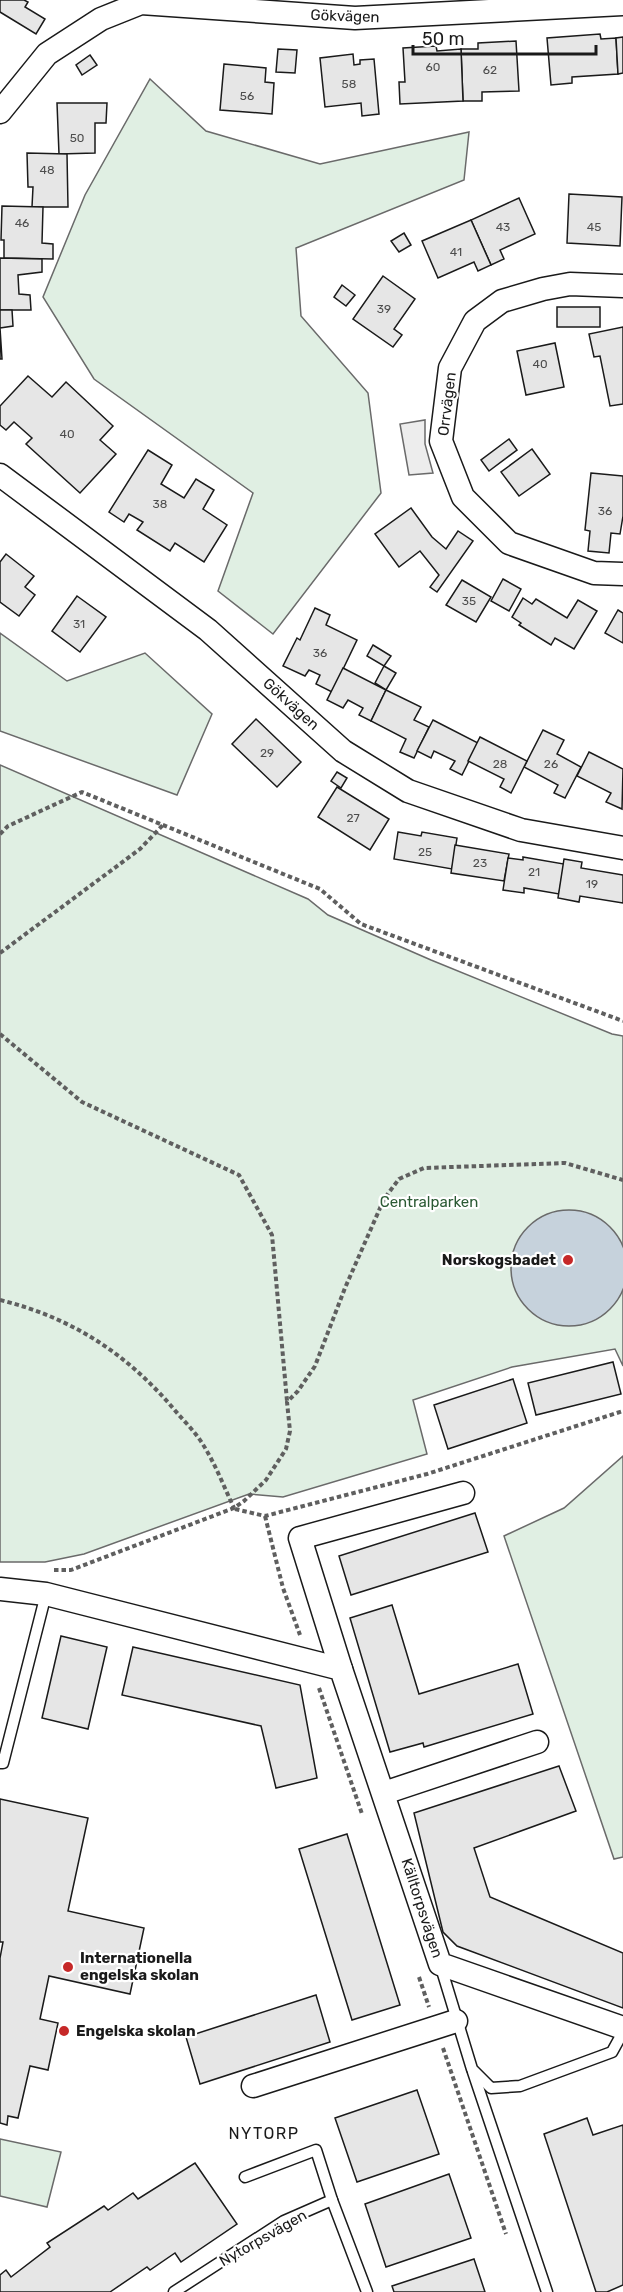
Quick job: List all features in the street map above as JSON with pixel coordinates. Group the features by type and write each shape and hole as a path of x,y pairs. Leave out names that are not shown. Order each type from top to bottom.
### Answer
{"street":[{"name":"Gökvägen","path":"0,112 47,54 101,19 141,3 355,18 623,4"},
{"name":"Orrvägen","path":"623,286 570,284 543,289 502,301 475,321 450,368 441,441 463,497 509,543 594,573 623,574"},
{"name":"Gökvägen","path":"0,476 208,630 343,751 399,785 521,830 623,848"},
{"name":"Källtorpsvägen","path":"464,1493 300,1538 340,1669 384,1793 440,1964 623,2030"},
{"path":"0,1589 46,1594 340,1669"},
{"path":"384,1793 537,1742"},
{"path":"253,2086 456,2021"}],"lane":[{"path":"0,1763 3,1763 46,1594"},
{"path":"440,1964 456,2021 547,2292"},
{"path":"472,2069 492,2088 520,2086 612,2052 623,2030"},
{"path":"245,2177 316,2150 332,2200 367,2292"},
{"name":"Nytorpsvägen","path":"174,2292 284,2222 332,2200"}],"path":[{"path":"0,834 8,826 82,792 320,889 361,924 623,1021"},
{"path":"0,953 140,849 163,825"},
{"path":"0,1034 82,1102 239,1175 272,1236 290,1431 286,1449 266,1480 234,1508 71,1570 51,1570"},
{"path":"287,1402 298,1391 315,1366 345,1288 384,1199 399,1179 424,1168 565,1163 623,1180"},
{"path":"0,1300 21,1305 87,1333 128,1363 160,1393 201,1442 234,1508 265,1516 427,1474 623,1411"}],"green space":[{"path":"150,79 206,131 320,164 469,132 464,180 296,248 301,316 368,393 381,493 273,634 218,591 253,493 94,379 43,297 85,195"},
{"path":"0,633 67,681 145,653 212,714 177,795 0,731"},
{"name":"Centralparken","path":"0,765 308,899 328,915 431,960 612,1034 623,1036 623,1366 615,1349 512,1367 413,1400 427,1454 283,1497 249,1494 84,1554 45,1562 0,1562"},
{"path":"623,1456 623,1857 614,1859 504,1536 564,1508"},
{"path":"0,2139 61,2152 47,2207 0,2196"}],"shaded area":[{"path":"425,420 425,444 433,473 409,475 400,424"},
{"name":"Norskogsbadet","path":"569,1210 591,1214 610,1227 623,1246 627,1268 623,1290 610,1309 591,1322 569,1326 547,1322 528,1309 515,1290 511,1268 515,1246 528,1227 547,1214"}],"building":[{"path":"0,0 28,2 25,7 45,19 36,34 0,12"},
{"path":"600,34 601,39 616,38 618,74 572,77 572,83 551,85 547,38"},
{"path":"623,37 623,73 618,74 616,38"},
{"path":"516,41 519,91 482,92 482,101 463,101 461,49 478,49 478,43"},
{"path":"436,46 437,51 461,49 463,101 400,104 399,82 405,82 403,48"},
{"path":"278,49 297,50 295,73 276,72"},
{"path":"353,54 354,65 360,64 360,60 374,59 379,114 362,116 361,103 325,107 320,58"},
{"path":"90,55 97,65 82,75 76,65"},
{"path":"224,64 266,68 265,82 274,83 272,114 220,110"},
{"path":"57,103 107,103 106,123 95,123 95,153 59,154"},
{"path":"27,153 67,154 68,207 32,207 33,187 28,187"},
{"path":"569,194 622,197 620,246 567,243"},
{"path":"519,198 535,234 500,250 504,259 491,265 471,220"},
{"path":"2,206 43,207 42,243 53,244 53,259 4,258 4,240 1,240"},
{"path":"471,220 491,265 478,271 474,262 438,278 422,241"},
{"path":"404,233 411,245 399,252 391,241"},
{"path":"0,258 42,259 42,272 18,275 19,294 30,295 31,310 0,310"},
{"path":"383,276 415,299 394,329 402,335 393,347 353,319"},
{"path":"342,285 355,295 346,306 334,297"},
{"path":"557,307 600,307 600,327 557,327"},
{"path":"0,310 12,310 13,326 0,328"},
{"path":"623,327 623,404 610,406 600,356 594,357 589,334"},
{"path":"0,328 2,359 0,359"},
{"path":"555,343 564,387 526,395 517,351"},
{"path":"28,376 52,397 66,382 113,426 100,440 116,454 80,493 26,444 32,438 14,422 6,430 0,425 0,406"},
{"path":"509,439 517,450 489,471 481,460"},
{"path":"532,449 550,474 519,496 501,472"},
{"path":"148,450 172,465 161,484 184,498 196,479 214,490 203,509 227,525 204,562 175,543 170,551 137,530 143,522 129,514 124,522 109,512"},
{"path":"591,473 623,476 623,516 620,534 611,533 609,553 588,551 590,531 585,530"},
{"path":"411,508 432,537 446,549 458,531 473,541 437,592 430,587 439,575 420,551 399,567 375,534"},
{"path":"6,554 34,576 25,587 35,595 19,616 0,602 0,562"},
{"path":"503,579 521,589 509,611 491,601"},
{"path":"462,580 491,597 476,622 446,605"},
{"path":"77,596 106,617 80,652 52,631"},
{"path":"523,598 532,604 536,599 567,618 578,600 597,611 574,649 555,638 551,645 519,625 521,623 512,617"},
{"path":"315,608 330,615 326,625 357,640 332,692 316,684 320,675 309,670 305,676 283,666 297,638 300,640"},
{"path":"618,610 623,613 623,643 605,633"},
{"path":"373,645 391,656 384,666 367,656"},
{"path":"384,666 396,673 386,690 375,683"},
{"path":"343,668 386,690 371,721 359,715 363,708 348,700 343,708 327,700"},
{"path":"386,690 421,707 414,720 429,727 414,758 400,752 406,739 371,721"},
{"path":"256,719 301,762 277,787 232,744"},
{"path":"433,720 478,743 462,775 450,769 455,761 434,751 431,758 417,751"},
{"path":"543,730 564,740 557,754 581,767 565,798 554,793 558,785 524,767"},
{"path":"480,737 527,761 511,793 500,787 504,779 468,761"},
{"path":"589,752 623,769 622,809 606,802 611,793 577,776"},
{"path":"337,772 347,778 341,788 331,781"},
{"path":"337,787 389,819 370,850 318,817"},
{"path":"398,832 421,836 422,832 457,838 452,869 394,859"},
{"path":"455,845 509,854 504,881 451,873"},
{"path":"523,857 564,864 559,894 524,888 524,893 503,890 508,858 523,860"},
{"path":"564,859 582,862 581,868 623,875 623,903 580,896 579,902 558,898"},
{"path":"613,1362 621,1394 536,1415 528,1383"},
{"path":"513,1379 527,1423 448,1449 434,1405"},
{"path":"475,1513 488,1552 351,1595 339,1556"},
{"path":"392,1605 419,1694 518,1664 533,1714 424,1747 423,1743 390,1752 350,1618"},
{"path":"61,1636 107,1647 88,1729 42,1718"},
{"path":"133,1647 300,1685 317,1778 276,1788 261,1726 122,1695"},
{"path":"559,1766 576,1811 474,1848 490,1897 623,1953 623,2008 457,1946 443,1932 414,1813"},
{"name":"Internationella engelska skolan","path":"0,1799 88,1818 68,1911 144,1928 130,1994 49,1976 40,2019 58,2023 48,2070 30,2066 18,2118 8,2116 7,2125 0,2123 0,1958 3,1942 0,1942"},
{"path":"347,1834 400,2005 352,2020 299,1849"},
{"path":"316,1995 330,2042 200,2084 186,2037"},
{"path":"417,2090 439,2154 357,2182 335,2118"},
{"path":"587,2118 593,2135 623,2125 623,2285 607,2292 596,2292 544,2134"},
{"path":"195,2163 237,2224 181,2262 175,2253 150,2270 147,2267 110,2292 0,2292 0,2275 6,2270 11,2277 50,2247 47,2243 104,2206 108,2210 133,2193 138,2199"},
{"path":"449,2174 471,2238 386,2267 365,2204"},
{"path":"474,2259 485,2292 394,2292 392,2286"}],"place":[{"name":"Norskogsbadet","path":"568,1260"},
{"name":"Internationella engelska skolan","path":"68,1967"},
{"name":"Engelska skolan","path":"64,2031"}],"district":[{"name":"NYTORP","path":"264,2133"}]}
